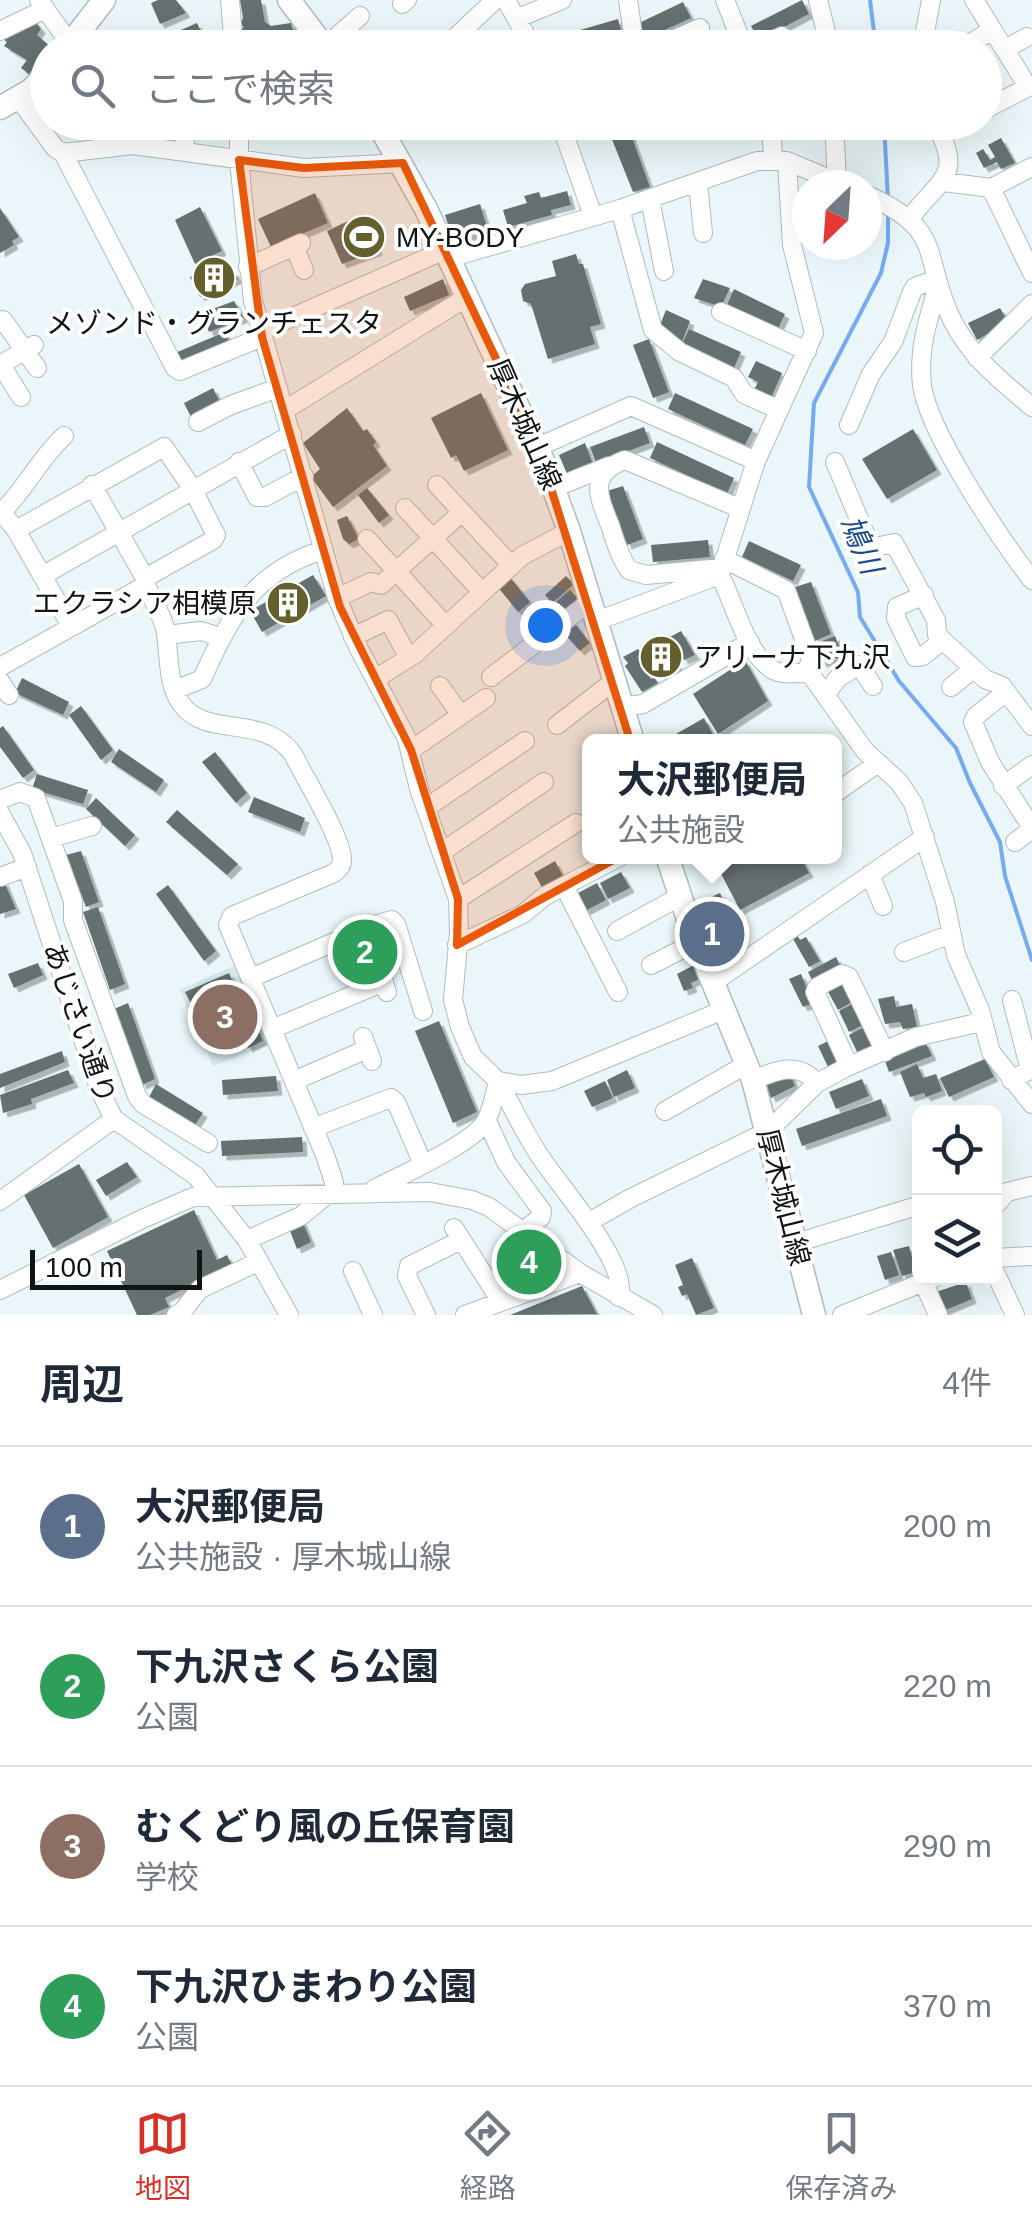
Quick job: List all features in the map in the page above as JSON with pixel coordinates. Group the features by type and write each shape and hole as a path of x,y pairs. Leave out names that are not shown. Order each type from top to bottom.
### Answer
{"main road":[{"path":"81,30 104,0"},
{"path":"289,0 312,30"},
{"path":"9,104 30,87"},
{"name":"厚木城山線","path":"389,140 538,447 570,531 630,734"},
{"name":"厚木城山線","path":"669,864 696,942 750,1072 814,1315"}],"street":[{"path":"230,0 232,30"},
{"path":"518,18 562,0"},
{"path":"724,0 736,30"},
{"path":"818,0 826,30"},
{"path":"925,30 930,0"},
{"path":"974,0 992,30"},
{"path":"464,30 495,1 518,18 524,30"},
{"path":"0,31 42,4 59,30"},
{"path":"344,30 360,16"},
{"path":"695,30 700,28"},
{"path":"1005,49 1026,37"},
{"path":"1002,45 1030,86 1002,101"},
{"path":"9,104 30,124"},
{"path":"47,140 63,152 133,145 304,168 403,163"},
{"path":"185,140 185,152"},
{"path":"239,140 248,267 262,334 323,550 353,637 411,750 426,808 458,899 453,982 456,1013 473,1057 498,1081 537,1153 589,1222 622,1284 628,1305"},
{"path":"566,140 594,216"},
{"path":"775,140 792,246 814,333 756,461 722,567 750,642 776,672 807,672 865,752 900,782 913,803 951,934 994,1059 1032,1104"},
{"path":"836,140 839,170"},
{"path":"942,140 947,150 944,182"},
{"path":"63,152 174,368 180,372 447,254 650,200 750,163 780,160 805,170"},
{"path":"1032,167 991,188 944,182 889,206 926,239 954,323 977,358 1032,407"},
{"path":"698,183 703,233"},
{"path":"991,188 1032,274"},
{"path":"650,200 659,265"},
{"path":"620,209 653,330 680,352 734,378 744,394 779,410"},
{"path":"248,267 298,244 304,270"},
{"path":"849,416 893,342 915,287 938,283"},
{"path":"938,283 922,351 926,402 962,473 1032,580"},
{"path":"284,410 468,297"},
{"path":"977,358 1032,304"},
{"path":"721,312 807,351"},
{"path":"3,320 30,347 37,368"},
{"path":"21,396 0,365 30,347"},
{"path":"198,422 231,404 278,388"},
{"path":"538,447 630,406 756,461"},
{"path":"42,576 292,434"},
{"path":"64,436 1,512 16,530 71,626"},
{"path":"0,667 215,538 192,488 162,447 16,530"},
{"path":"554,488 626,460 739,508"},
{"path":"239,462 256,498 304,476"},
{"path":"834,462 870,545 877,549 894,543 924,594 936,620 937,635 985,679 998,683 1032,726"},
{"path":"609,466 600,480 598,496 629,570 646,575 722,567 786,590 811,658 807,672"},
{"path":"92,485 145,582 166,635 175,690 183,706 194,715 268,731 286,744 342,858 334,873 228,921 334,1182 332,1192 300,1216 246,1240"},
{"path":"438,485 512,565"},
{"path":"405,508 482,592"},
{"path":"337,598 371,582 380,585 462,512"},
{"path":"375,679 409,658 534,548 570,531"},
{"path":"367,539 446,626"},
{"path":"175,690 202,678 220,637 242,604 280,567 323,550"},
{"path":"491,677 594,611 722,567"},
{"path":"924,594 897,607 896,618 915,657 923,656 942,640"},
{"path":"353,637 388,620 409,658"},
{"path":"166,635 200,631 220,637"},
{"path":"622,707 643,704 750,642"},
{"path":"826,694 838,678 859,665 873,686"},
{"path":"951,687 974,668"},
{"path":"557,725 614,681"},
{"path":"440,686 462,715"},
{"path":"1006,692 972,722 1003,786 1032,828 1015,842"},
{"path":"411,750 486,698"},
{"path":"426,808 525,741"},
{"path":"842,788 878,763"},
{"path":"1003,786 1032,765"},
{"path":"442,852 544,782"},
{"path":"0,800 20,792 36,798 73,902 73,920 136,1096 142,1104 208,1143"},
{"name":"あじさい通り","path":"0,813 27,868 100,1091 114,1119 196,1176 246,1240 289,1315"},
{"path":"458,899 568,821"},
{"path":"51,838 92,826"},
{"path":"714,982 925,837"},
{"path":"457,945 523,914 606,864"},
{"path":"0,878 27,868"},
{"path":"870,874 883,906"},
{"path":"564,886 618,992"},
{"path":"617,931 679,898"},
{"path":"250,978 387,921 396,924 418,1006"},
{"path":"272,1030 385,987 380,970 383,962 372,926"},
{"path":"904,952 951,934"},
{"path":"652,964 696,942"},
{"path":"849,1066 815,992 816,987 842,974 849,977 885,1052"},
{"path":"1010,1008 1031,1069 1011,1080"},
{"path":"498,1081 521,1085 552,1081 726,1010"},
{"path":"589,1222 768,1131 816,1082 916,1037 981,1022"},
{"path":"294,1080 368,1049"},
{"path":"665,1111 750,1072 790,1067 807,1072 816,1082"},
{"path":"370,1192 474,1133 486,1121 498,1081"},
{"path":"314,1128 391,1098 423,1164"},
{"path":"0,1201 114,1119"},
{"path":"486,1121 506,1162 542,1211 541,1217 523,1231"},
{"path":"1002,1197 1032,1186"},
{"path":"0,1290 193,1198 430,1192 489,1207 628,1305 652,1315"},
{"path":"796,1243 912,1208"},
{"path":"426,1315 407,1276 408,1266 458,1234 500,1300"},
{"path":"1002,1258 1032,1256"},
{"path":"176,1315 200,1289 258,1262"},
{"path":"354,1271 373,1315"},
{"path":"465,1315 580,1273"},
{"path":"842,1315 914,1285"},
{"path":"930,1285 938,1315"},
{"path":"1001,1285 1015,1315"}],"highlighted area":[{"path":"239,160 304,168 403,163 538,447 662,842 617,858 457,945 458,899 411,750 340,607 262,337"}],"shaded area":[{"path":"235,965 269,1044 213,1066 180,990"},
{"path":"511,1235 562,1272 525,1286 504,1252"}],"building":[{"path":"176,0 186,13 160,24 151,3"},
{"path":"240,0 261,0 265,22 271,26 291,23 293,30 241,30"},
{"path":"802,0 809,14 778,30 753,30 751,26"},
{"path":"683,2 691,18 665,30 639,30 637,24"},
{"path":"33,19 41,29 30,30 29,74 21,68 27,60 4,46 7,42 0,36"},
{"path":"618,19 621,30 580,30"},
{"path":"197,23 200,30 181,30"},
{"path":"612,140 633,140 650,187 633,192"},
{"path":"1002,140 1015,163 1001,169 997,162 984,168 976,153 983,149 990,160 995,157 988,145"},
{"path":"567,191 571,205 551,210 552,215 508,227 503,210 527,203 524,196 539,192 541,198"},
{"path":"315,193 328,223 271,247 258,219"},
{"path":"480,204 488,230 453,241 445,215"},
{"path":"200,207 222,251 195,264 175,220"},
{"path":"0,208 19,237 0,253"},
{"path":"363,214 378,251 342,264 327,231"},
{"path":"576,254 579,264 583,264 601,324 590,327 595,344 548,359 531,304 523,301 521,290 525,284 556,276 552,261"},
{"name":"メゾンド・グランチェスタ","path":"223,261 229,274 234,271 238,279 200,297 190,277"},
{"path":"443,279 449,295 410,311 404,297"},
{"path":"703,279 730,288 721,307 694,298"},
{"path":"734,289 785,314 778,329 727,305"},
{"path":"234,301 244,318 209,332 202,313"},
{"path":"1000,308 1008,322 977,340 968,323"},
{"path":"666,310 690,321 682,342 658,330"},
{"path":"689,329 741,352 734,368 682,344"},
{"path":"225,332 230,345 181,365 175,353"},
{"path":"649,339 669,392 653,398 633,345"},
{"path":"756,361 782,373 771,398 754,390 758,382 748,377"},
{"path":"213,388 220,402 191,417 184,403"},
{"path":"481,393 508,450 464,471 456,455 451,458 431,418"},
{"path":"675,393 753,429 745,445 668,409"},
{"path":"347,408 376,442 373,445 387,466 333,507 311,477 320,469 303,443"},
{"path":"644,427 650,443 596,463 590,447"},
{"path":"913,429 937,470 887,499 862,459"},
{"path":"657,442 734,478 727,494 650,458"},
{"path":"585,443 594,467 567,474 559,455"},
{"path":"623,486 643,539 627,545 607,491"},
{"path":"367,488 389,515 379,523 358,495"},
{"path":"347,516 359,539 349,544 343,539 337,520"},
{"path":"708,540 710,557 653,562 651,545"},
{"path":"749,541 801,565 793,581 742,557"},
{"name":"エクラシア相模原","path":"313,575 326,596 262,632 250,611"},
{"path":"509,576 530,602 518,612 497,586"},
{"path":"566,576 574,584 552,603 545,595"},
{"path":"811,582 831,634 815,641 795,587"},
{"path":"570,590 578,598 576,605 564,614 554,604"},
{"path":"573,621 590,643 580,651 561,630"},
{"path":"681,631 695,655 684,660 670,637"},
{"name":"アリーナ下九沢","path":"660,635 679,668 662,679 643,646"},
{"path":"835,636 843,656 822,663 815,644"},
{"path":"638,649 642,654 638,657 651,679 654,677 658,683 642,692 623,657"},
{"path":"745,660 768,701 718,734 693,694"},
{"path":"22,678 69,702 63,715 15,693"},
{"path":"81,706 113,750 101,760 69,715"},
{"path":"704,718 713,734 676,734"},
{"path":"3,726 34,770 23,778 0,747"},
{"path":"119,749 164,780 156,792 111,762"},
{"path":"215,752 247,793 236,803 202,762"},
{"path":"37,774 88,790 83,804 32,789"},
{"path":"254,797 305,818 300,832 248,812"},
{"path":"96,798 135,835 125,846 86,809"},
{"path":"177,810 238,864 227,875 166,822"},
{"path":"81,851 99,902 86,907 66,855"},
{"path":"555,861 565,880 544,891 534,873"},
{"path":"699,864 804,864 809,873 740,910 717,866 704,873"},
{"path":"621,872 630,888 608,899 600,883"},
{"path":"4,881 16,909 0,914 0,883"},
{"path":"597,883 606,900 585,911 576,894"},
{"path":"168,885 216,951 204,961 156,894"},
{"path":"720,893 727,909 701,921 693,905"},
{"path":"98,907 125,984 110,990 83,912"},
{"path":"722,924 727,935 708,943 702,929"},
{"path":"797,935 800,940 806,937 820,961 809,967 792,937"},
{"path":"836,957 842,969 813,982 808,972"},
{"path":"38,963 43,975 14,988 8,974"},
{"path":"694,965 700,979 684,991 677,974"},
{"path":"229,973 235,987 240,985 263,1041 248,1048 231,1010 216,1016 221,1028 207,1034 185,992"},
{"path":"801,974 813,1003 803,1007 789,979"},
{"path":"841,981 852,1002 838,1010 826,988"},
{"path":"894,996 896,1007 912,1004 917,1027 903,1029 900,1022 885,1024 878,999"},
{"path":"128,1003 155,1079 142,1085 114,1009"},
{"path":"852,1004 863,1025 849,1032 839,1011"},
{"path":"439,1021 477,1112 453,1123 415,1031"},
{"path":"864,1027 875,1051 860,1058 849,1035"},
{"path":"832,1039 843,1062 829,1069 818,1046"},
{"path":"925,1041 932,1056 889,1072 884,1058"},
{"path":"62,1051 65,1062 0,1088 0,1074"},
{"path":"985,1059 994,1077 949,1097 940,1078"},
{"path":"917,1064 923,1078 936,1074 942,1091 910,1097 900,1072"},
{"path":"68,1070 74,1083 3,1113 0,1095"},
{"path":"627,1070 635,1088 614,1097 607,1080"},
{"path":"789,1070 795,1086 771,1098 764,1079"},
{"path":"276,1076 278,1091 223,1095 222,1080"},
{"path":"862,1079 869,1096 836,1109 829,1092"},
{"path":"605,1081 613,1098 592,1107 584,1091"},
{"path":"156,1084 203,1113 195,1125 148,1099"},
{"path":"881,1099 887,1116 802,1146 796,1129"},
{"path":"302,1137 303,1152 222,1156 221,1141"},
{"path":"127,1162 137,1177 106,1196 96,1180"},
{"path":"79,1164 108,1217 53,1248 24,1195"},
{"path":"194,1210 217,1260 227,1255 232,1265 165,1298 169,1307 150,1315 137,1315 107,1251"},
{"path":"302,1220 311,1242 297,1249 288,1226"},
{"path":"909,1246 912,1273 902,1276 893,1250"},
{"path":"891,1252 899,1275 885,1280 877,1256"},
{"path":"692,1258 714,1308 696,1315 687,1294 682,1296 678,1287 683,1285 675,1265"},
{"path":"967,1285 972,1299 941,1312 933,1293"},
{"path":"582,1286 597,1314 510,1315"}],"waterway":[{"name":"鳩川","path":"870,0 874,30"},
{"name":"鳩川","path":"885,140 888,201"},
{"name":"鳩川","path":"888,215 888,243 881,273 814,403 809,487 858,592 860,617 899,681 956,748 1000,842 1005,876 1032,960"}],"place":[{"name":"MY-BODY","path":"364,237"},
{"name":"メゾンド・グランチェスタ","path":"214,278"},
{"name":"エクラシア相模原","path":"288,603"},
{"name":"アリーナ下九沢","path":"661,657"},
{"name":"大沢郵便局","path":"712,934"},
{"name":"下九沢さくら公園","path":"365,952"},
{"name":"むくどり風の丘保育園","path":"225,1017"},
{"name":"下九沢ひまわり公園","path":"529,1262"}]}
